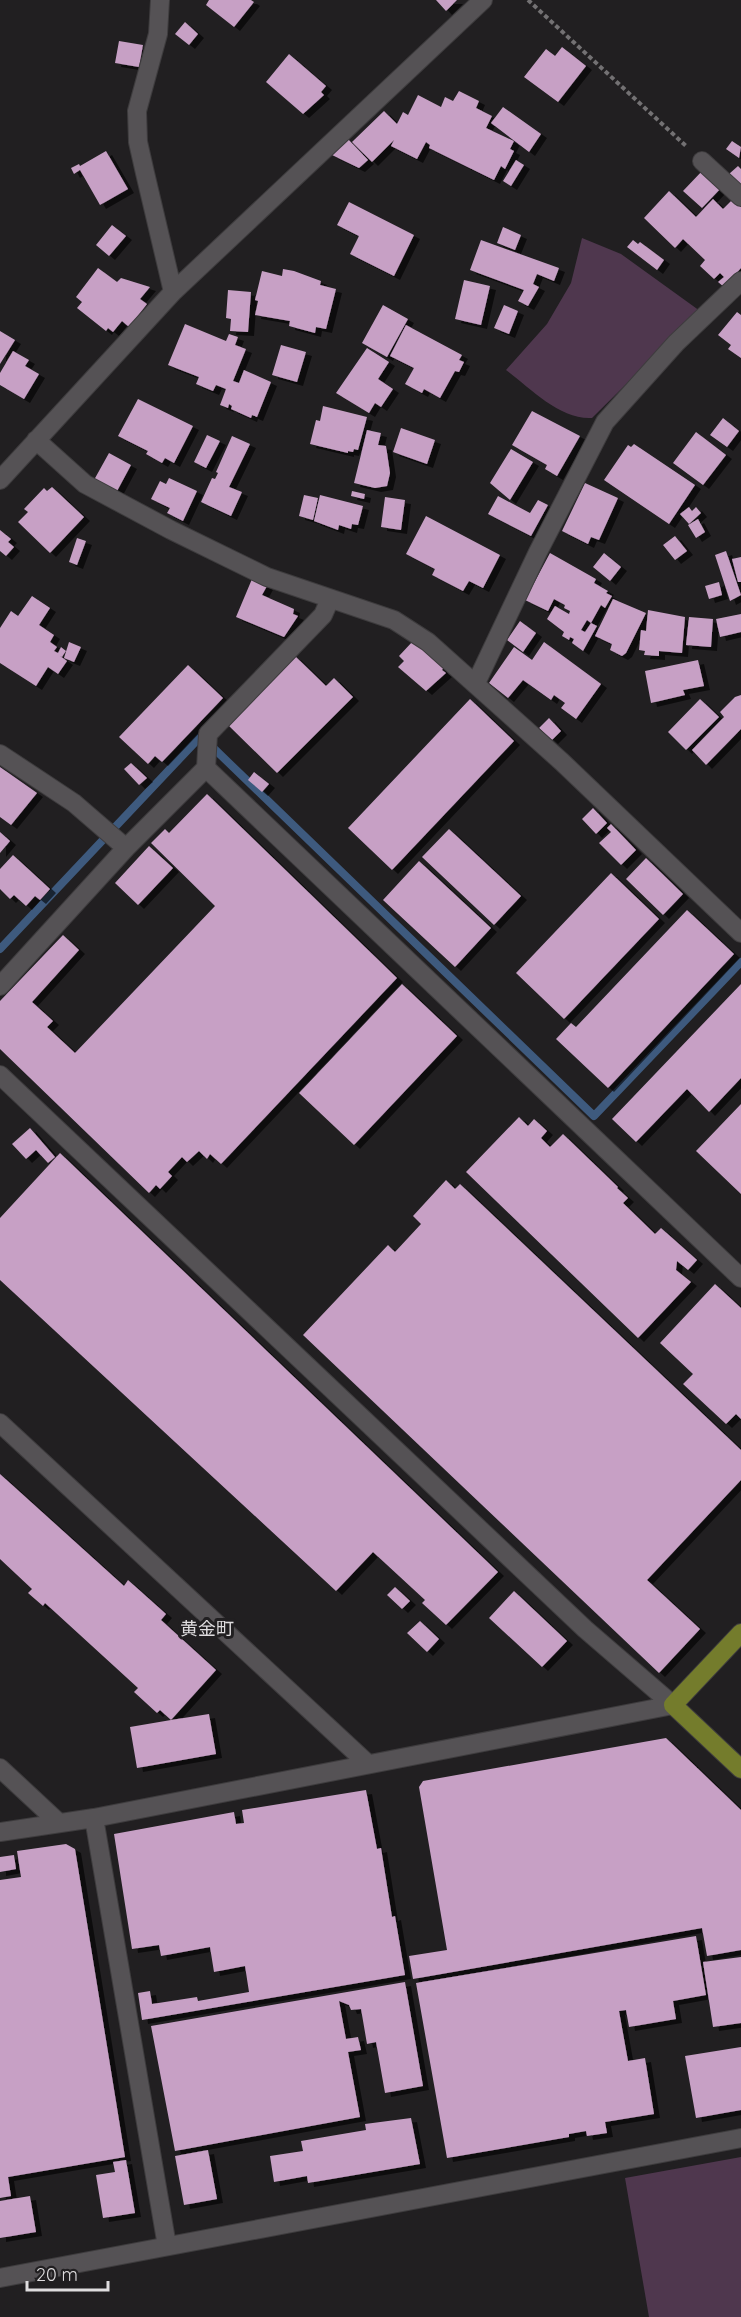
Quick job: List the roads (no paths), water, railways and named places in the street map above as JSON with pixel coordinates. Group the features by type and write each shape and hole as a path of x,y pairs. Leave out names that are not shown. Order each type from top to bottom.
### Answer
{"main road":[{"path":"741,1633 673,1705 741,1769"}],"street":[{"path":"160,0 158,34 137,111 138,131 158,233 173,292"},
{"path":"3,473 173,292 483,0"},
{"path":"702,160 741,197"},
{"path":"476,683 538,552 605,422 676,344 741,281"},
{"path":"36,440 85,484 249,570 394,620 428,642 476,683 741,933"},
{"path":"0,986 123,845 206,761 208,734 323,615 330,599"},
{"path":"0,754 74,803 123,845"},
{"path":"206,761 741,1278"},
{"path":"0,1075 576,1621 673,1705"},
{"path":"0,1423 367,1763"},
{"path":"0,1832 94,1818 673,1705"},
{"path":"0,1768 58,1822"},
{"path":"94,1818 167,2246"},
{"path":"0,2278 741,2138"}],"waterway":[{"path":"0,949 201,736 594,1116 741,962"}],"district":[{"name":"黄金町","path":"207,1628"}]}
